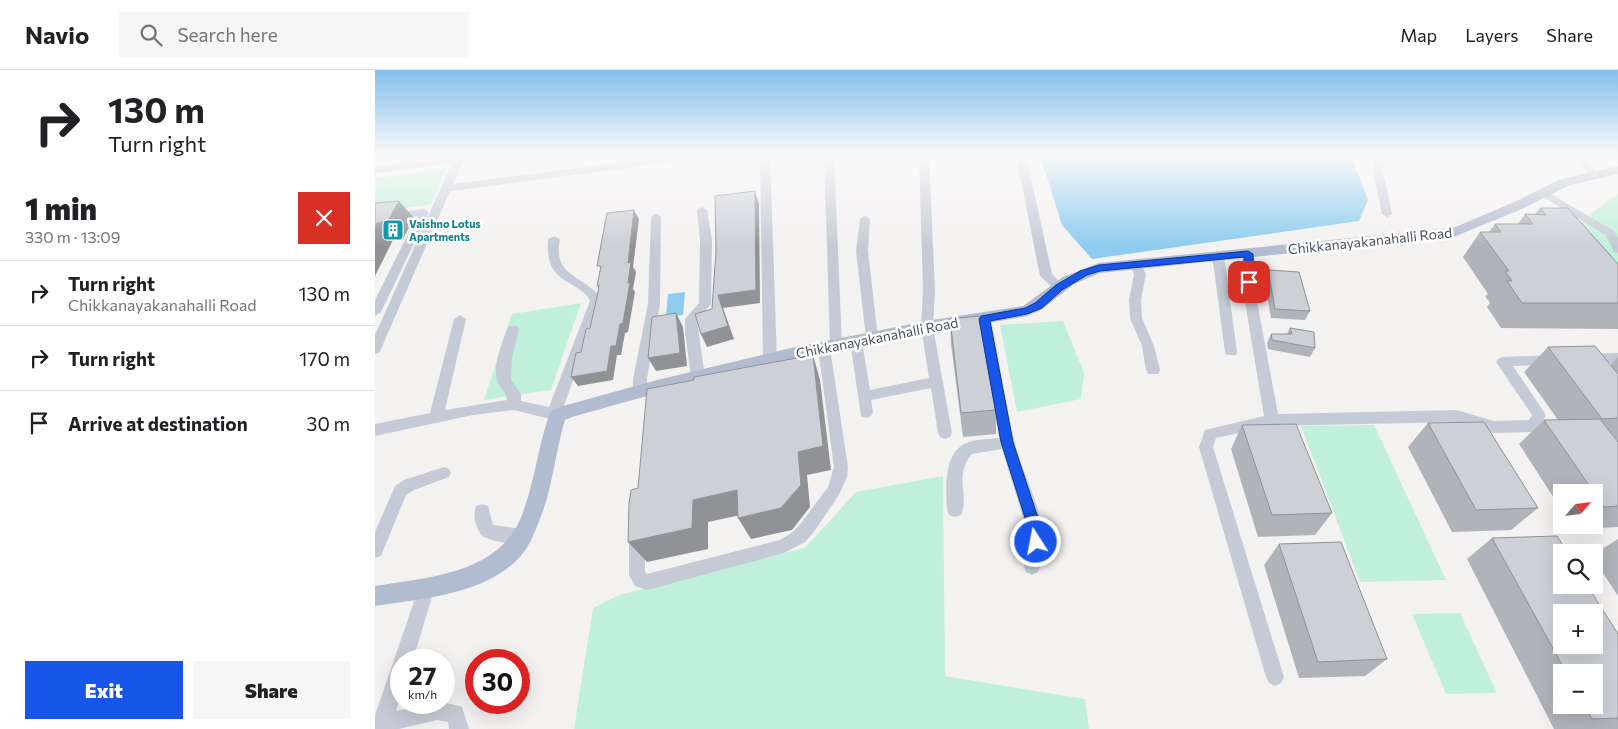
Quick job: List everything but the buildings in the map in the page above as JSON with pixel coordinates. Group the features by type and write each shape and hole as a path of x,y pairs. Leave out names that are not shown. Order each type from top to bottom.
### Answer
{"main road":[{"name":"Chikkanayakanahalli Road","path":"556,414 650,392 699,376 856,341 927,327 1027,311 1039,305 1059,287 1083,273 1099,268 1456,232 1558,186"},
{"path":"375,596 469,578 502,562 519,544 532,518 556,414"}],"street":[{"path":"375,350 446,188 463,186"},
{"path":"766,186 770,360"},
{"path":"638,515 637,575 641,580 647,582 784,546 799,538 822,510 834,490 841,466 830,347 829,186"},
{"path":"925,186 929,290 927,327 945,433"},
{"path":"1027,186 1045,276 1059,287"},
{"path":"1381,186 1387,214"},
{"path":"1543,193 1610,233 1618,249"},
{"path":"699,376 691,319 705,304 706,240 702,210"},
{"path":"375,219 424,212 375,312"},
{"path":"650,392 640,379 653,304 657,217"},
{"path":"865,219 862,251 872,338"},
{"path":"375,430 473,410 514,405 556,414 597,301 592,292 567,279 554,261 554,239"},
{"path":"1248,254 1250,296 1272,420"},
{"path":"1218,255 1231,352"},
{"path":"1135,264 1140,274 1135,300 1136,318 1148,346 1153,370"},
{"path":"436,417 460,319"},
{"path":"985,319 1007,442 1033,524 1036,542 1031,567"},
{"path":"513,329 504,365 504,376 505,384 514,394 514,405"},
{"path":"856,341 866,412"},
{"path":"1275,677 1206,447 1210,434 1272,420 1457,416 1494,427 1533,426 1539,415 1503,362 1618,358"},
{"path":"864,396 935,382"},
{"path":"955,510 953,475 963,453 968,449 1007,442"},
{"path":"375,550 400,491 409,485 444,474"},
{"path":"482,511 485,527 489,531 500,534 523,534"},
{"path":"407,649 427,587"},
{"path":"379,724 390,696"},
{"path":"379,724 437,711 455,714 459,729"}],"green space":[{"path":"375,186 439,186 431,204 375,213"},
{"path":"1618,194 1618,309 1565,232"},
{"path":"581,303 551,390 484,400 512,314"},
{"path":"1063,321 1084,373 1081,399 1017,412 1000,325"},
{"path":"1374,425 1446,580 1360,582 1301,426"},
{"path":"943,476 945,676 1085,699 1089,729 574,729 593,608 619,595 805,548 856,492"},
{"path":"1460,613 1497,693 1446,694 1412,614"}],"water":[{"path":"1050,186 1363,186 1368,200 1359,221 1092,259 1062,225"},
{"path":"685,292 683,315 666,317 668,294"}],"place":[{"name":"Vaishno Lotus Apartments","path":"393,230"}],"route":[{"path":"1036,542 1033,524 1007,442 985,319 1027,311 1039,305 1059,287 1083,273 1099,268 1218,255 1248,254 1249,282"}]}
